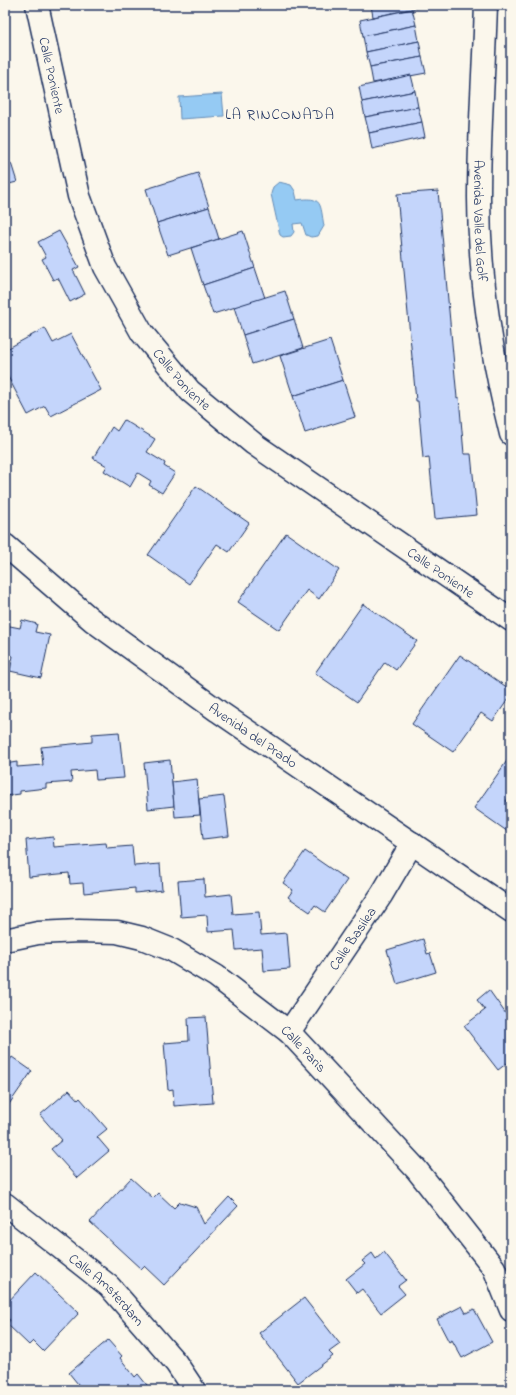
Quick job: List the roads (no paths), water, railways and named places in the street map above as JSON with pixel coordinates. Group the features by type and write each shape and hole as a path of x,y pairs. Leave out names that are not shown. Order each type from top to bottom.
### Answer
{"street":[{"name":"Calle Poniente","path":"37,5 79,196 105,267 142,333 190,391 254,444 511,620"},
{"name":"Avenida Valle del Golf","path":"486,5 479,199 484,289 505,386 511,434"},
{"name":"Avenida del Prado","path":"5,545 92,620 218,711 511,911"},
{"name":"Calle Basilea","path":"290,1032 382,894 412,843"},
{"name":"Calle Paris","path":"5,940 38,933 79,931 117,932 142,938 172,950 216,976 290,1032 417,1170 494,1268 511,1310"},
{"name":"Calle Amsterdam","path":"5,1204 109,1286 176,1363 194,1390"}],"water":[{"path":"222,94 224,116 180,119 179,97"},
{"path":"279,182 291,185 295,191 297,200 312,199 319,203 324,226 318,236 311,237 306,235 302,223 293,224 294,232 291,236 283,237 280,235 271,194 273,187"}],"district":[{"name":"LA RINCONADA","path":"280,114"}]}
